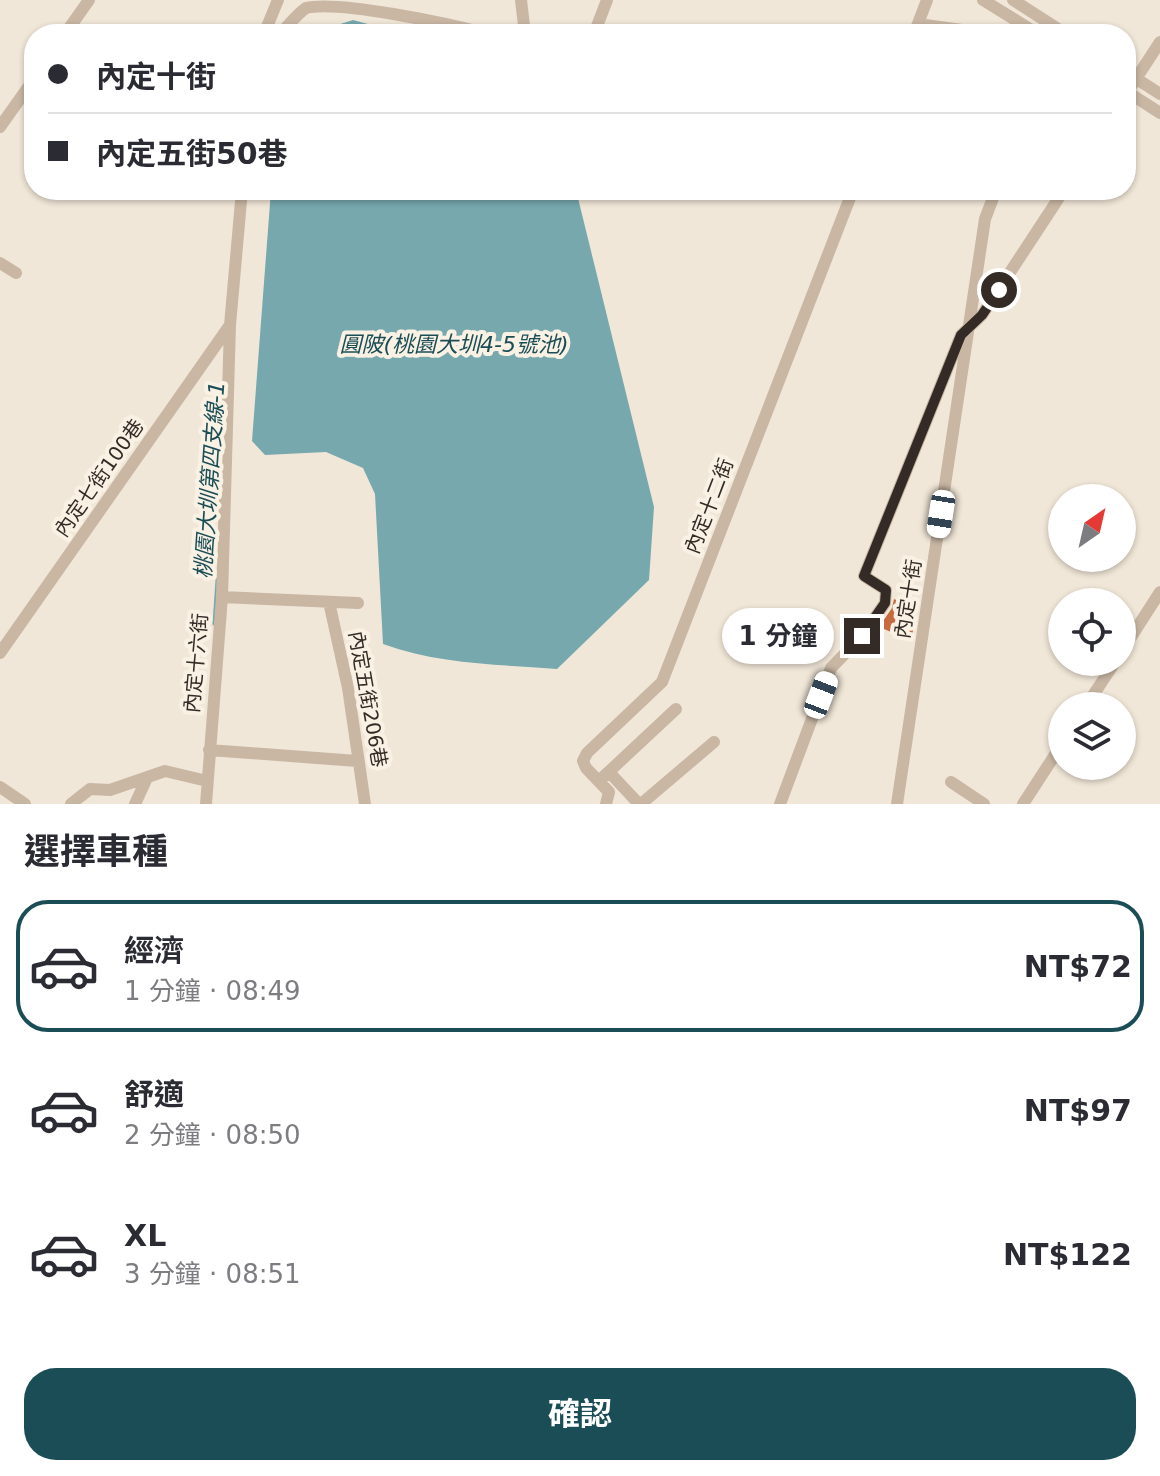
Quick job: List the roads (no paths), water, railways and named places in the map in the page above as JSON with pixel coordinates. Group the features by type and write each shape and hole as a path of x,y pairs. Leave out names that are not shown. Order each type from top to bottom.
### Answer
{"street":[{"path":"72,24 89,0"},
{"path":"268,24 278,0"},
{"path":"521,0 524,24"},
{"path":"598,24 607,0"},
{"path":"918,24 927,0"},
{"path":"983,0 1020,23"},
{"path":"1013,0 1050,24"},
{"path":"290,24 307,7 333,2 384,7 449,24"},
{"path":"1136,69 1160,42"},
{"path":"1136,78 1160,94"},
{"path":"0,127 24,93"},
{"path":"1136,98 1160,113"},
{"name":"內定十六街","path":"206,804 222,597 230,325 241,200"},
{"name":"內定十二街","path":"606,804 609,792 604,776 586,768 583,761 587,753 662,682 849,200"},
{"path":"778,804 831,668 862,636 885,603 886,590 864,576 961,335 969,329 985,219 992,200"},
{"name":"內定十街","path":"897,804 969,329 982,315 1057,200"},
{"path":"0,263 16,273"},
{"name":"內定七街100巷","path":"0,653 230,325"},
{"path":"1136,629 1160,592"},
{"path":"222,597 358,603"},
{"name":"內定五街206巷","path":"329,602 348,688 365,804"},
{"path":"676,709 604,776 640,804 714,742"},
{"path":"209,750 357,761"},
{"path":"1023,804 1048,766"},
{"path":"71,804 90,789 110,790 165,771 207,781"},
{"path":"135,804 147,778"},
{"path":"951,782 984,804"},
{"path":"0,787 25,804"}],"water":[{"path":"353,20 368,24 340,24"},
{"name":"圓陂(桃園大圳4-5號池)","path":"270,200 578,200 654,507 649,580 557,669 448,660 383,644 375,494 363,468 326,452 265,455 252,441"}],"waterway":[{"name":"桃園大圳第四支線-1","path":"214,624 217,580"}]}
